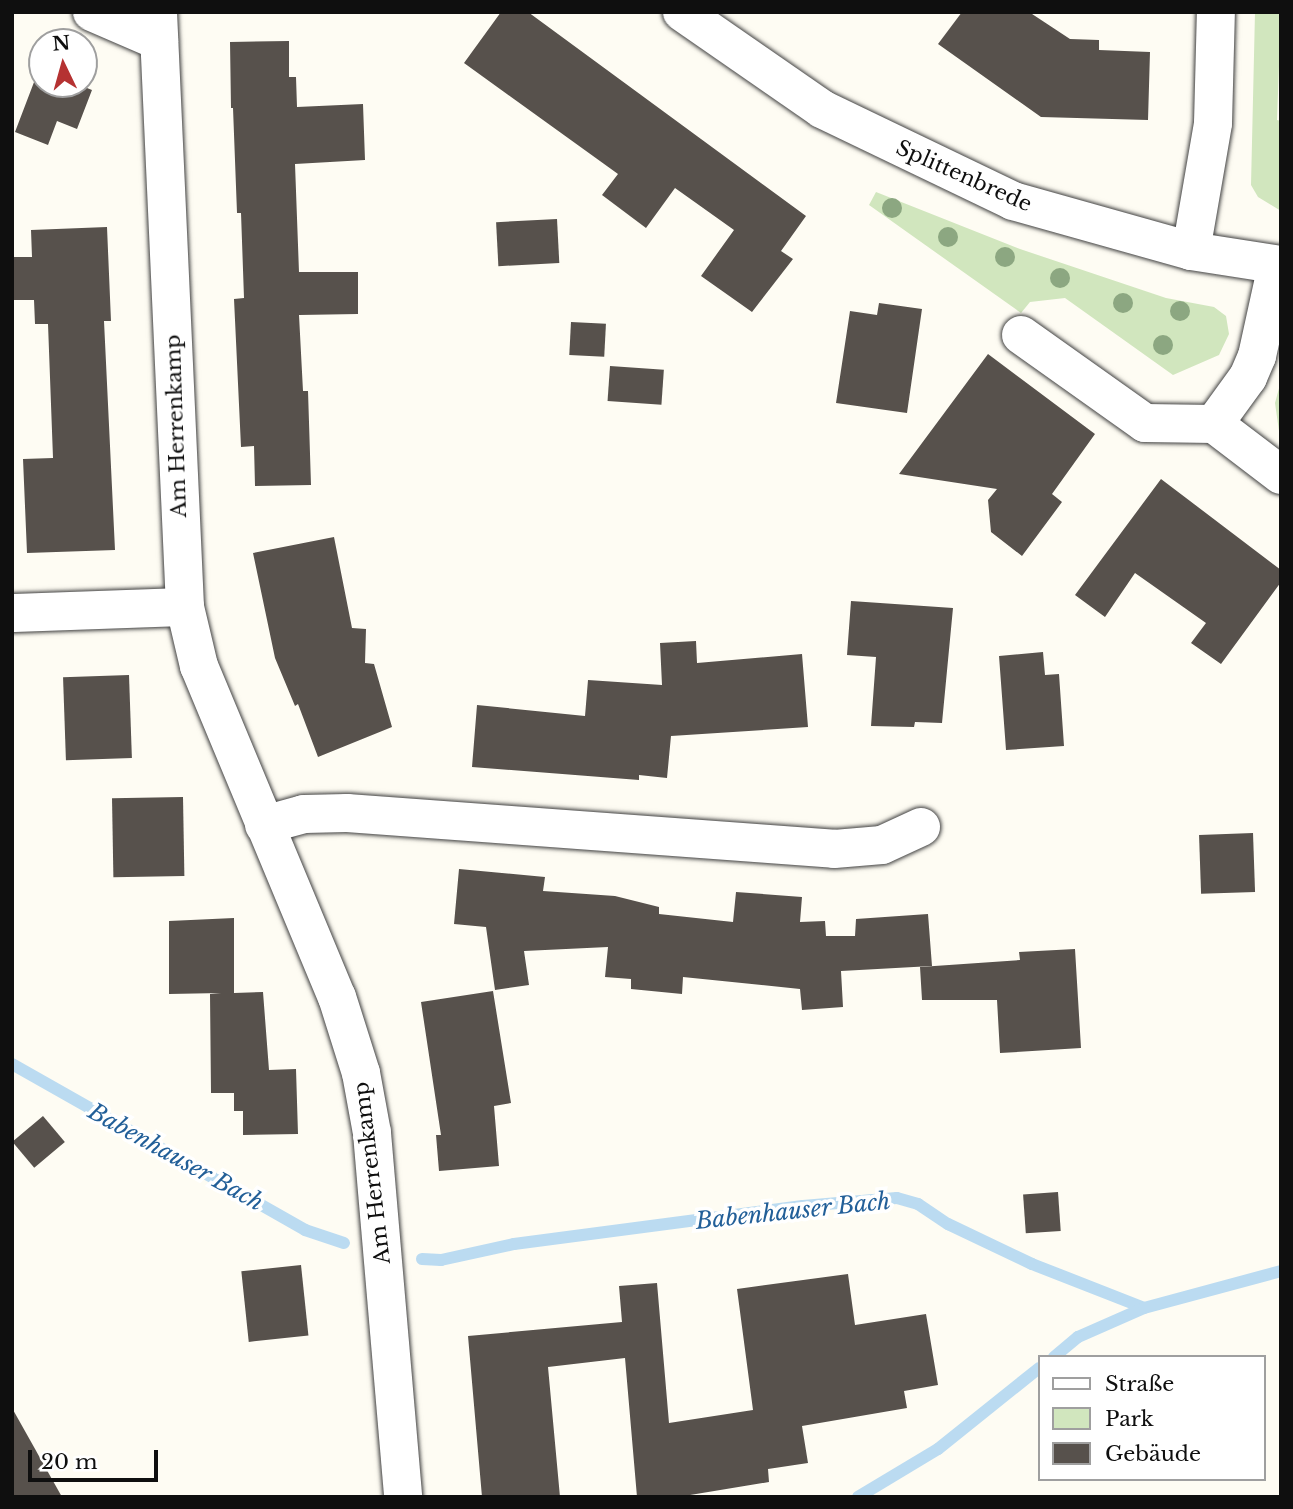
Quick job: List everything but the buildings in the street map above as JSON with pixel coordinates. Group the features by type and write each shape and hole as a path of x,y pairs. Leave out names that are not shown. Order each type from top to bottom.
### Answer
{"street":[{"path":"92,12 159,27"},
{"name":"Splittenbrede","path":"682,12 822,109 1013,201 1191,251 1279,265 1257,356 1248,377 1214,424"},
{"path":"1191,251 1213,123 1216,12"},
{"name":"Am Herrenkamp","path":"159,27 186,607 199,666 337,997 361,1073 372,1133 403,1497"},
{"path":"1021,335 1145,423 1214,424 1281,475"},
{"path":"12,613 186,607"},
{"path":"264,825 304,814 346,813 834,849 882,845 921,827"}],"green space":[{"path":"1255,12 1281,12 1277,120 1281,121 1281,211 1258,197 1251,185"},
{"path":"876,192 1020,249 1166,298 1214,307 1226,316 1229,334 1219,355 1173,375 1065,298 1030,302 1021,313 869,205"},
{"path":"1281,381 1281,445 1275,403"}],"waterway":[{"name":"Babenhauser Bach","path":"12,1064 305,1230 344,1243"},
{"name":"Babenhauser Bach","path":"422,1259 441,1260 514,1244 803,1206 897,1198 918,1204 948,1224 1032,1264 1144,1308"},
{"path":"1056,1355 1078,1337 1144,1308 1281,1271"},
{"path":"858,1497 938,1449 1038,1369"}]}
